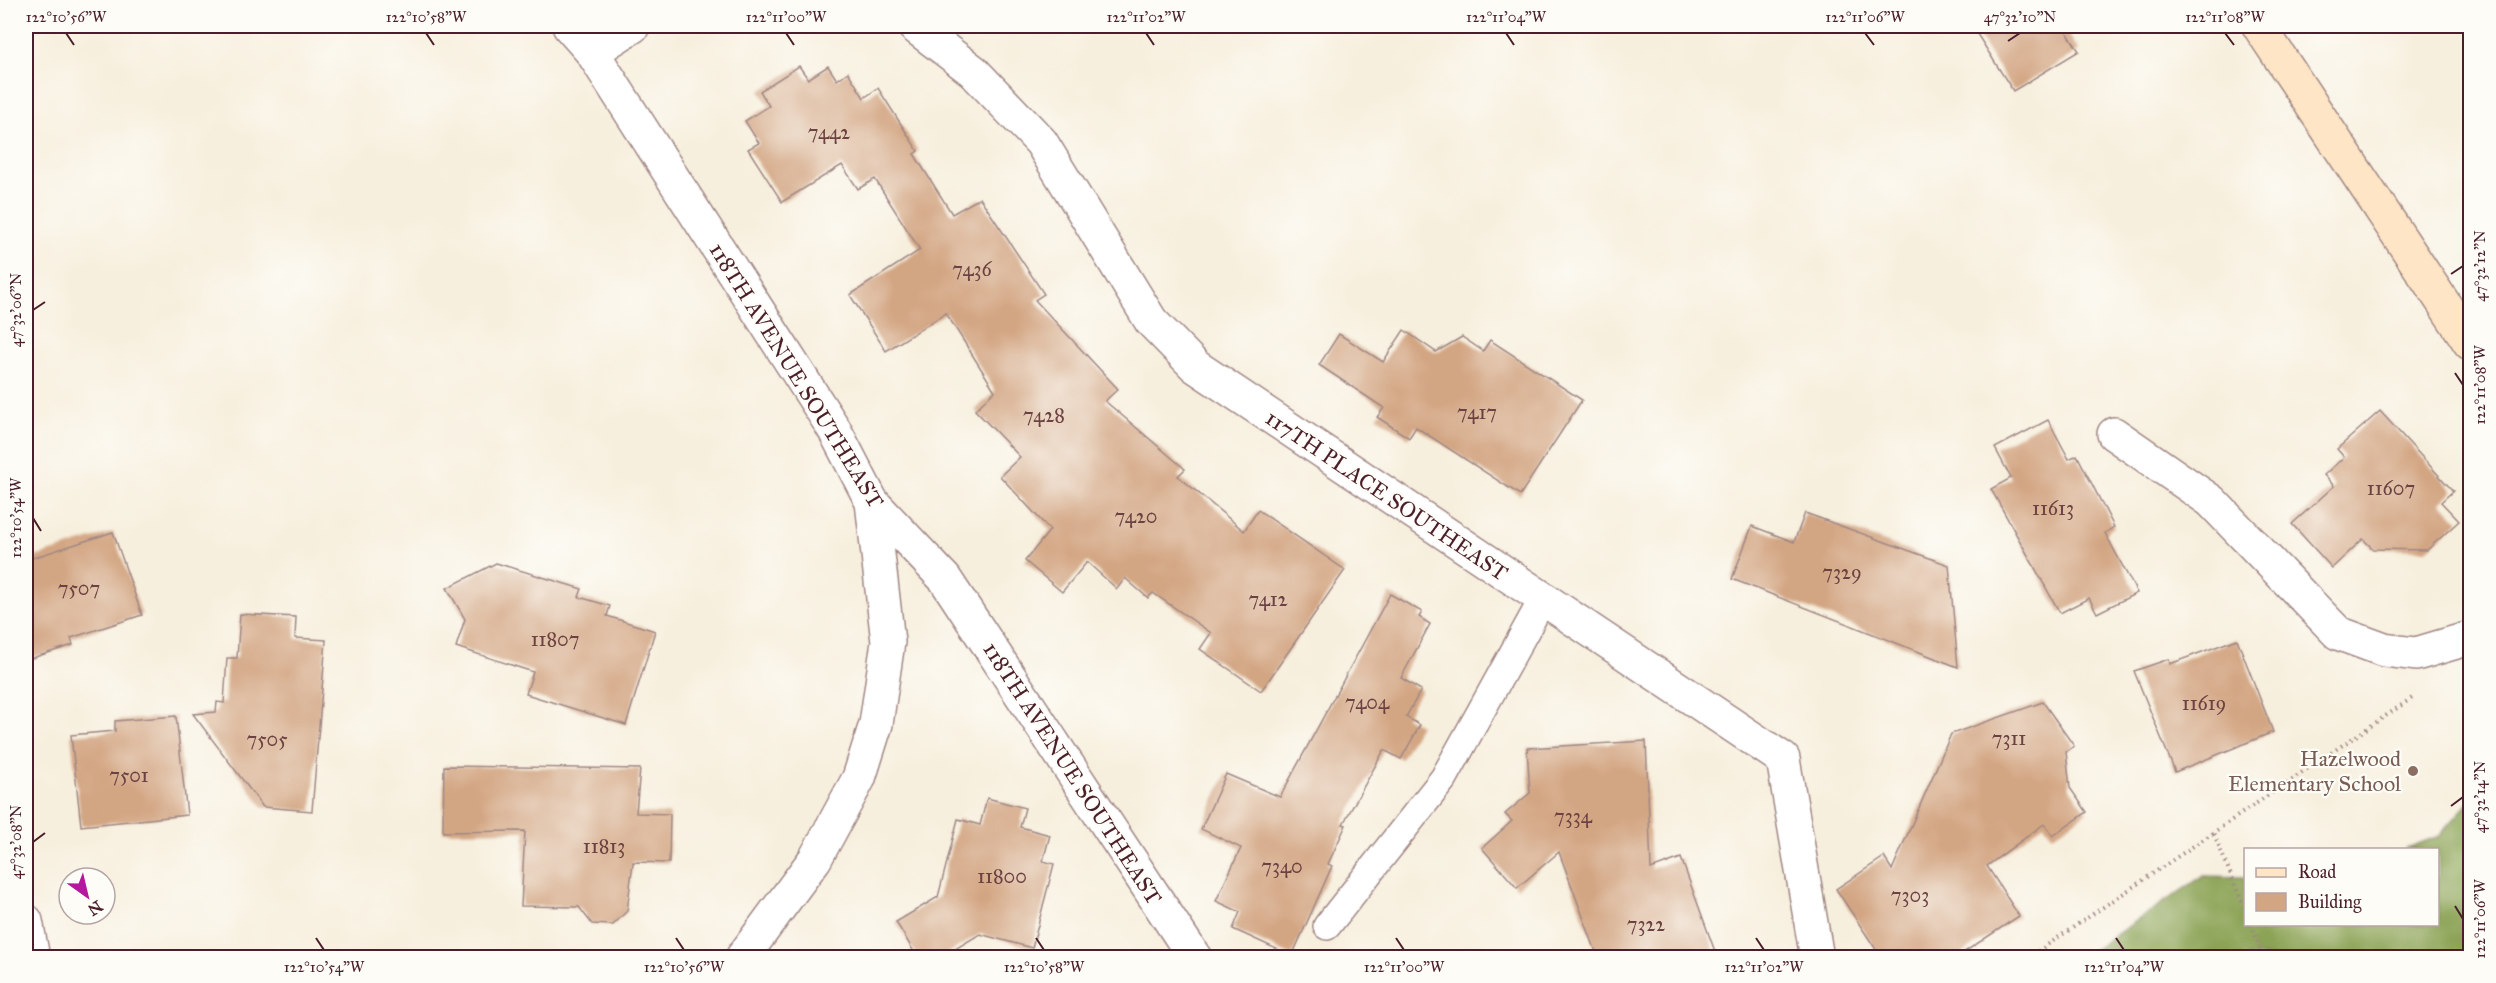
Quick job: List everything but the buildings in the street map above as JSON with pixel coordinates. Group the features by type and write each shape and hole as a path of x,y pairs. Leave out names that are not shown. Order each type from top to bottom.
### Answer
{"street":[{"name":"118TH AVENUE SOUTHEAST","path":"568,26 592,52 834,429 872,502 945,579 1195,957"},
{"path":"592,52 633,26"},
{"name":"117TH PLACE SOUTHEAST","path":"914,26 973,71 1041,142 1151,321 1196,366 1783,759 1817,957"},
{"path":"2259,26 2470,343"},
{"path":"2114,434 2211,501 2338,633 2384,650 2416,654 2470,638"},
{"path":"742,957 815,859 858,778 876,724 888,642 872,502"},
{"path":"26,921 33,957"}],"lane":[{"path":"1327,926 1444,778 1543,599"}],"path":[{"path":"2028,957 2214,834 2424,689"},
{"path":"2214,834 2244,907"},
{"path":"2252,926 2264,957"}],"green space":[{"path":"2470,801 2470,957 2083,957 2203,876 2244,877 2244,926 2439,926 2439,848 2408,848 2439,836"}],"place":[{"name":"Hazelwood Elementary School","path":"2413,771"}]}
